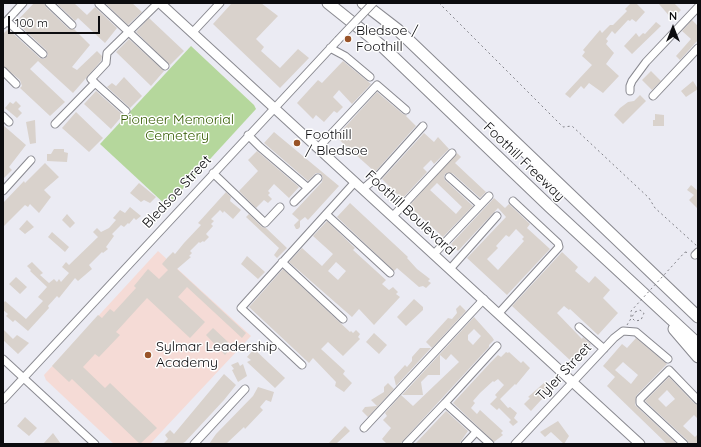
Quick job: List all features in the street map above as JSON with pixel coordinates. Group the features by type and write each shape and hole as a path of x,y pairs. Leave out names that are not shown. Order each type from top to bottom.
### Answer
{"highway":[{"name":"Foothill Freeway","path":"328,3 383,47 550,207 698,344"},
{"name":"Foothill Freeway","path":"363,3 398,30 698,317"},
{"path":"669,288 698,313"},
{"path":"666,314 677,334 698,357"}],"main road":[{"name":"Foothill Boulevard","path":"159,3 363,188 640,444"}],"street":[{"path":"23,3 5,23 43,54"},
{"path":"49,3 72,25"},
{"path":"126,111 91,79 106,63 107,53 159,3"},
{"path":"192,33 220,3"},
{"name":"Bledsoe Street","path":"3,400 372,3"},
{"path":"99,4 130,31 165,66"},
{"path":"630,91 630,86 646,62 698,8"},
{"path":"330,48 345,56 370,77"},
{"path":"653,96 698,48"},
{"path":"3,71 16,84"},
{"path":"55,124 95,83"},
{"path":"318,148 377,85 406,110"},
{"path":"3,116 9,122"},
{"path":"363,188 378,176 423,126"},
{"path":"248,135 308,188"},
{"path":"393,216 452,153"},
{"path":"3,191 31,160"},
{"path":"213,173 265,223 280,207"},
{"path":"449,176 480,205"},
{"path":"294,202 318,178"},
{"path":"302,365 241,308 355,182"},
{"path":"434,254 489,196"},
{"path":"499,313 558,247 558,243 513,201"},
{"path":"326,214 390,273"},
{"path":"450,269 497,216"},
{"path":"282,262 343,319"},
{"path":"364,428 484,299"},
{"path":"579,327 604,349"},
{"path":"623,331 636,332 668,360"},
{"name":"Tyler Street","path":"515,444 604,349 623,331"},
{"path":"406,444 497,346"},
{"path":"3,359 95,444"},
{"path":"684,444 640,403 640,399 669,370 698,400"},
{"path":"194,444 245,389"},
{"path":"445,403 490,444"},
{"path":"465,444 476,432"}],"path":[{"path":"439,3 563,127 572,126 649,198 655,208 698,247"},
{"path":"623,331 635,312 640,310 644,313 641,320 635,321 631,317 631,311 685,252"}],"shaded area":[{"name":"Sylmar Leadership Academy","path":"158,251 251,336 150,444 114,444 46,380 44,375"}],"green space":[{"name":"Pioneer Memorial Cemetery","path":"191,46 254,105 256,109 167,206 100,144"}],"building":[{"path":"34,3 44,3 46,7 69,29 74,29 90,45 72,67 77,70 97,51 102,56 101,61 73,93 38,61 30,69 65,102 50,116 20,88 22,86 20,80 3,66 3,34 8,29 40,58 44,59 48,55 46,50 16,22"},
{"path":"56,3 74,3 87,15 95,7 117,28 105,43 78,18 75,21"},
{"path":"105,3 132,3 142,12 128,25"},
{"path":"261,3 278,16 256,39 264,47 261,51 280,68 298,49 309,58 280,88 213,24 231,4"},
{"path":"631,3 636,3 645,12 636,22 632,19 630,21 628,20 615,34 612,31 606,39 608,41 606,44 614,53 606,64 619,76 603,93 589,83 584,89 581,86 570,98 565,94 592,65 582,56 585,52 583,50 600,30 602,33 610,25 613,25 627,11 625,9"},
{"path":"658,3 674,3 681,10 672,19"},
{"path":"149,18 184,51 170,65 136,32"},
{"path":"692,20 698,26 698,40 680,60 676,56 691,39 682,31"},
{"path":"656,22 661,26 632,54 624,46 636,33 639,37 643,33 645,34"},
{"path":"129,39 164,71 151,86 116,52"},
{"path":"343,61 371,84 352,104 339,90 333,97 343,107 337,113 334,111 324,122 316,115 313,119 297,103 318,80 322,83"},
{"path":"651,71 661,81 652,90 642,80"},
{"path":"124,77 142,96 130,108 107,87 112,83 116,86"},
{"path":"693,81 698,89 686,97 681,91"},
{"path":"96,91 123,115 111,129 84,104"},
{"path":"377,92 403,114 407,115 406,116 416,126 375,172 336,137"},
{"path":"640,95 646,101 623,124 614,115 620,108 628,102 634,101"},
{"path":"16,101 21,106 18,109 22,113 17,118 5,108 10,102 13,104"},
{"path":"76,112 103,138 89,152 62,128"},
{"path":"655,114 664,115 664,126 653,126"},
{"path":"35,120 36,143 30,144 26,122"},
{"path":"3,125 26,145 9,167 12,170 3,179"},
{"path":"274,132 339,186 308,220 305,217 300,221 300,227 298,229 296,229 294,225 299,220 292,214 322,182 323,177 320,173 316,173 308,181 264,143"},
{"path":"424,133 434,142 438,137 449,149 434,164 431,160 423,168 427,172 402,199 382,179"},
{"path":"54,149 64,149 64,152 68,153 67,162 47,161 47,154 51,154"},
{"path":"257,151 299,187 289,198 274,184 268,191 270,193 268,195 272,199 268,203 264,200 256,208 239,191 258,171 248,160"},
{"path":"457,153 461,157 455,163 486,192 480,198 452,173 446,173 444,176 445,180 473,206 443,237 409,206","holes":["437,183 462,207 456,214 430,190"]},
{"path":"45,163 59,177 44,190 51,197 39,213 30,204 28,207 25,205 3,227 3,203 24,181 25,183"},
{"path":"139,183 156,197 150,203 144,200 141,202 130,193"},
{"path":"691,185 698,191 698,209 689,200 694,195 687,190"},
{"path":"226,192 231,197 230,201 241,210 233,219 224,211 223,213 220,210 211,219 214,221 211,224 213,226 206,234 209,237 204,242 199,242 190,251 192,253 189,256 191,257 177,269 246,333 242,338 187,287 178,297 205,322 190,338 147,298 116,332 120,335 99,357 95,354 83,367 105,388 110,383 157,428 140,444 72,379 69,382 52,366 98,315 102,318 110,309 114,312 136,288 134,286 148,269 159,279 168,270 162,264 173,252 175,254 201,225 198,223"},
{"path":"494,198 505,208 509,204 530,224 527,228 550,249 507,295 467,258 506,217 498,208 458,251 451,244","holes":["516,229 524,237 522,239 524,241 498,270 487,259 498,248 496,246 506,235 509,237"]},
{"path":"350,203 408,257 407,258 417,269 430,279 428,281 431,283 426,288 423,286 419,287 397,268 394,271 337,217"},
{"path":"130,207 141,216 136,220 134,218 124,227 121,225 112,234 114,236 106,247 108,249 103,253 102,252 89,265 92,269 78,281 75,278 59,298 57,296 48,306 49,308 28,331 15,320 13,322 6,316 8,314 3,310 3,304 5,301 26,319 43,301 38,297 47,287 30,271 31,270 27,266 32,262 43,273 40,275 49,283 54,279 57,282 59,279 61,282 69,273 62,267 66,262 69,265 98,237 93,232 97,228 101,232 109,228 116,220 113,218 120,210 125,213"},
{"path":"67,214 75,223 70,228 62,220"},
{"path":"249,214 287,248 277,258 274,255 279,248 246,217"},
{"path":"27,220 34,227 25,234 19,229"},
{"path":"327,221 355,248 353,250 386,280 382,284 389,290 393,287 398,292 396,294 400,297 374,325 359,309 352,317 289,262 302,248 322,266 333,254 313,236","holes":["336,262 346,271 338,280 328,271"]},
{"path":"52,232 69,247 65,252 48,237"},
{"path":"562,252 578,267 575,271 589,283 595,276 610,290 603,298 618,313 598,335 570,309 569,310 564,306 557,313 582,339 583,337 591,344 572,362 512,306"},
{"path":"247,256 265,272 258,279 241,264"},
{"path":"283,269 350,332 351,331 353,333 356,330 360,334 358,337 360,339 343,356 328,342 321,349 345,371 343,374 352,383 344,392 335,386 336,382 313,358 309,363 249,307"},
{"path":"16,277 27,287 20,294 9,284"},
{"path":"414,299 423,307 423,310 406,326 397,317"},
{"path":"460,305 466,311 432,348 426,342 448,318 452,319 457,313 456,309"},
{"path":"474,317 494,340 400,444 387,444 382,439 391,428 383,420 387,416 385,413 401,395 413,406 459,362 451,354 446,360 440,355 440,375 428,375 421,382 423,395 402,395","holes":["474,329 481,336 473,345 468,340 468,335"]},
{"path":"213,328 228,342 231,348 225,355 206,335"},
{"path":"3,329 13,339 17,335 29,343 18,354 3,340"},
{"path":"374,333 387,345 379,354 366,342"},
{"path":"636,338 667,364 636,396 635,405 677,444 667,444 607,386 615,377 603,366 622,344 627,348","holes":["623,362 638,375 631,384 615,370"]},
{"path":"420,348 431,348 396,386 394,377 405,365 407,367 412,361 412,357"},
{"path":"254,349 285,378 275,388 247,362 251,360 247,357"},
{"path":"506,352 509,352 521,363 523,361 530,368 516,385 515,384 500,399 508,408 510,407 517,413 514,418 518,422 513,426 509,422 511,420 499,408 497,410 490,404 497,397 495,395 504,385 498,379 494,382 493,381 480,393 473,401 475,403 471,408 477,414 480,410 503,431 501,433 503,435 494,442 453,403 498,355 501,357"},
{"path":"238,362 240,366 243,364 247,376 238,382 232,370 234,369 231,365"},
{"path":"224,374 236,385 224,400 185,442 181,444 163,444 168,439 165,435 170,430 174,434"},
{"path":"669,377 694,403 698,405 698,419 694,415 683,426 695,437 698,434 698,444 689,444 687,440 645,401","holes":["667,390 675,399 666,407 658,399"]},
{"path":"545,382 552,388 531,411 524,404 530,398 528,397"},
{"path":"388,383 394,389 368,417 362,411 365,407 377,406 371,400 384,392 384,387"},
{"path":"258,387 274,392 271,402 266,400 260,407 263,410 245,429 244,427 226,444 209,444 216,434 253,396"},
{"path":"446,411 468,431 459,444 415,444"},
{"path":"25,417 37,428 29,436 17,426"},
{"path":"558,421 569,436 564,444 551,432 545,437 540,432"},
{"path":"345,426 350,431 336,444 328,444"},
{"path":"53,433 61,444 43,444"}],"place":[{"name":"Bledsoe / Foothill","path":"348,39"},
{"name":"Foothill / Bledsoe","path":"297,143"},
{"name":"Sylmar Leadership Academy","path":"148,355"}]}
